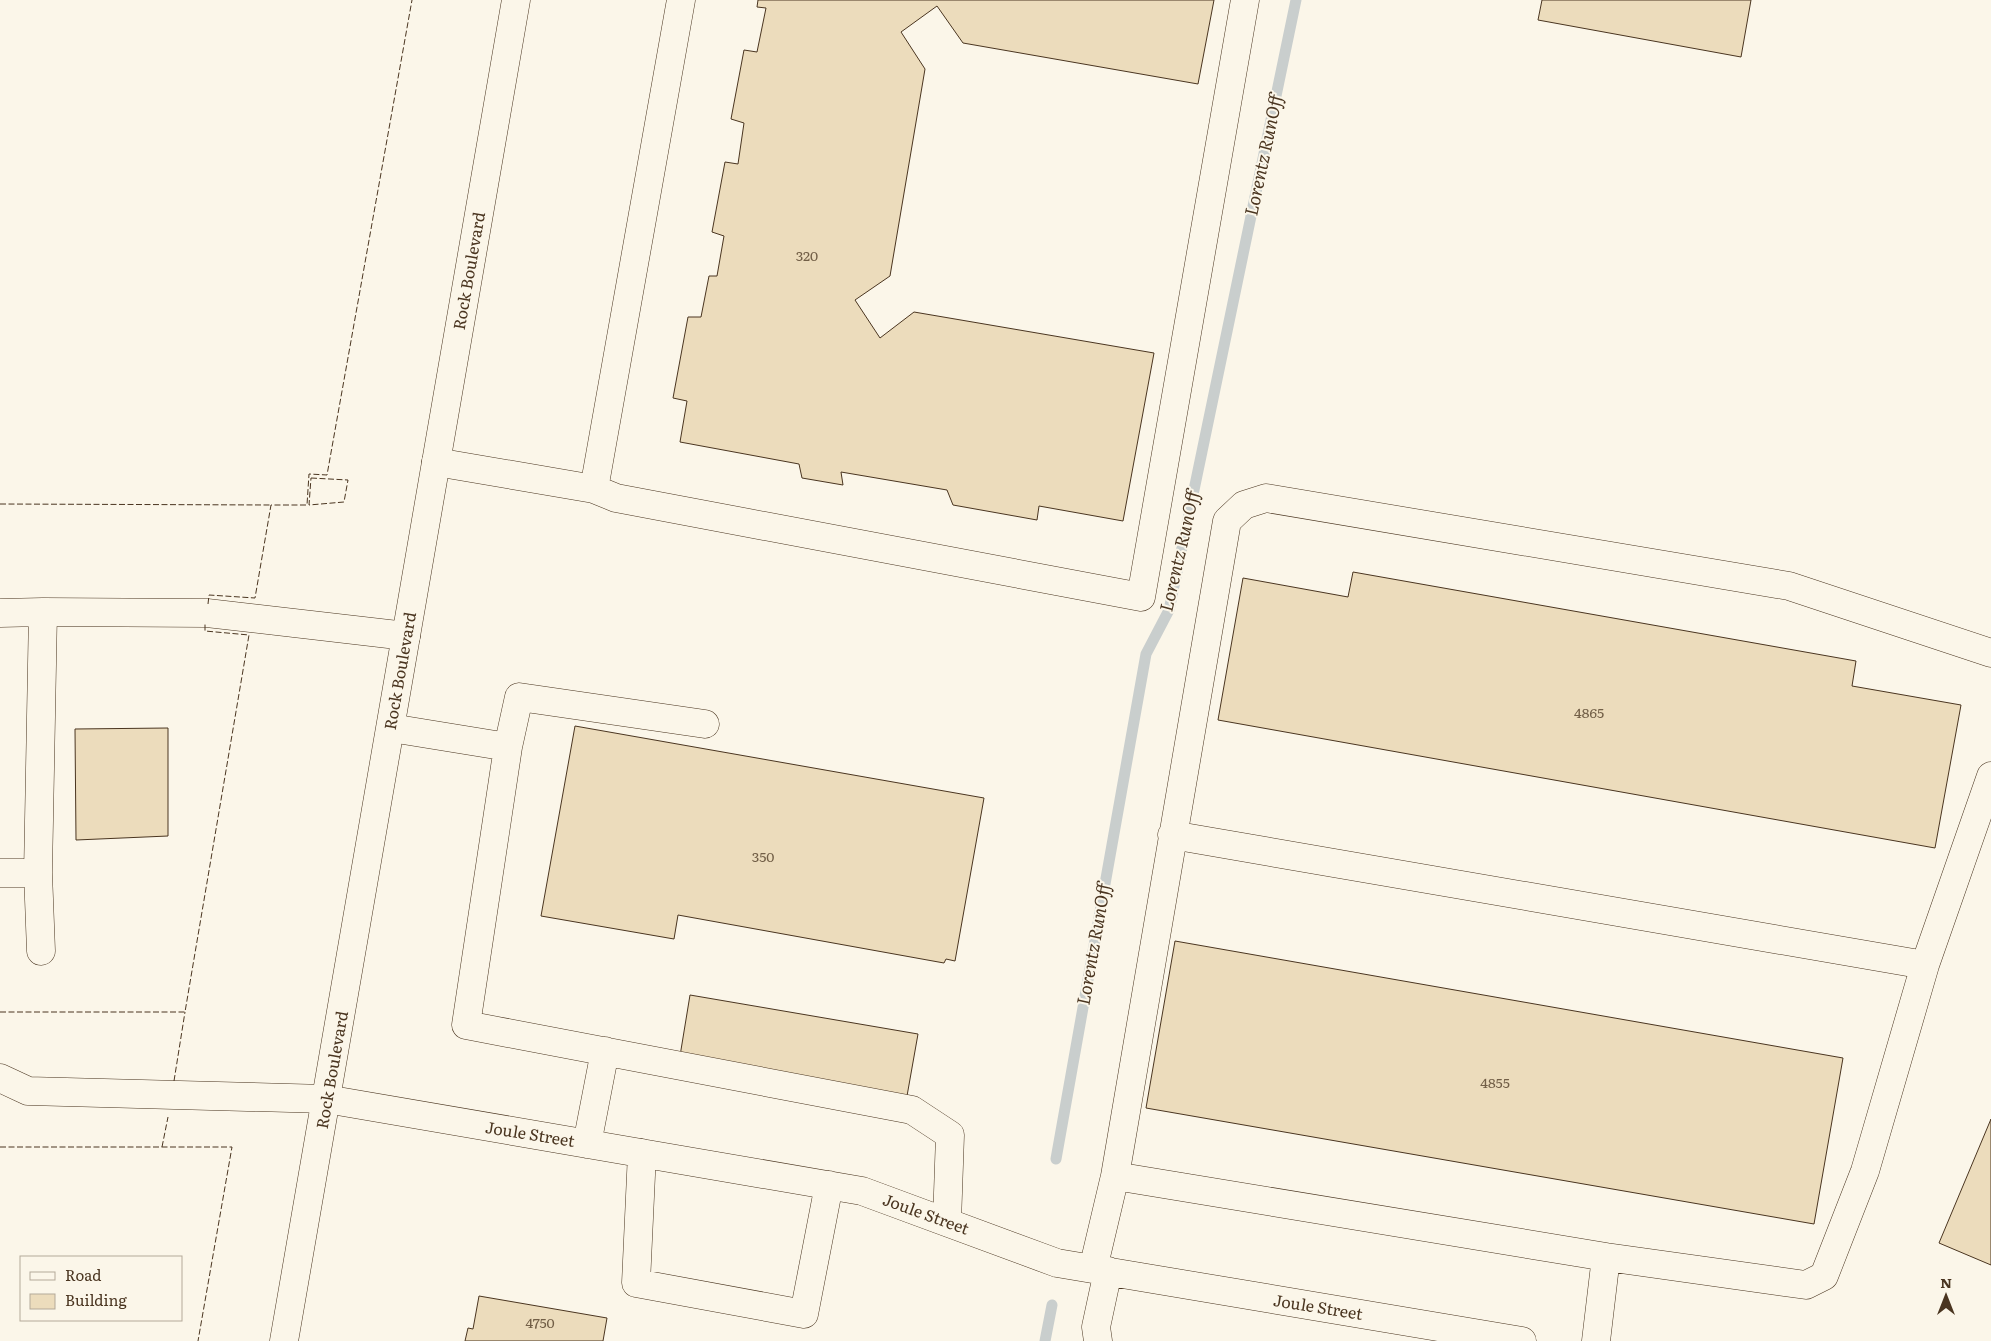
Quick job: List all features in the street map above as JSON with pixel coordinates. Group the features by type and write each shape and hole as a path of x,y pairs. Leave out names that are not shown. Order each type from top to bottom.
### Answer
{"main road":[{"name":"Rock Boulevard","path":"284,1341 516,0"},
{"path":"594,489 681,0"},
{"path":"436,462 594,489 616,498 1142,597 1245,0"},
{"path":"1098,1341 1096,1327 1100,1270 1172,834 1227,521 1244,504 1266,498 1789,586 1991,653"},
{"path":"41,951 38,873 43,612"},
{"path":"0,613 207,613 406,636"},
{"path":"705,724 519,697 508,747 466,1025 912,1110 950,1135 946,1222"},
{"path":"390,728 508,747"},
{"path":"1115,1176 1606,1257 1806,1285 1824,1276 1865,1171 1925,965 1991,776"},
{"path":"1172,834 1925,965"},
{"path":"0,873 38,873"},
{"path":"587,1144 605,1051"},
{"name":"Joule Street","path":"1,1080 28,1091 326,1099 829,1185 862,1191 1057,1263 1522,1341"},
{"path":"642,1153 636,1283 804,1314 829,1185"},
{"path":"1596,1341 1606,1257"}],"building":[{"path":"758,0 1214,0 1198,84 963,43 937,6 901,32 925,69 890,276 855,300 880,338 914,312 1154,353 1123,521 1039,506 1037,520 953,505 947,490 841,472 843,485 802,478 799,464 680,442 687,401 673,398 688,317 701,317 709,276 717,276 724,236 712,232 725,162 738,164 744,123 731,119 744,50 757,52 766,8 757,7"},
{"path":"1542,0 1751,0 1741,57 1538,20"},
{"path":"1353,572 1856,661 1852,686 1961,705 1935,848 1218,720 1243,578 1348,597"},
{"path":"575,726 984,798 955,961 946,959 944,963 678,915 674,939 541,916"},
{"path":"168,728 168,836 76,840 75,729"},
{"path":"1175,941 1843,1058 1814,1224 1146,1108"},
{"path":"690,995 918,1034 907,1096 680,1056"},
{"path":"1991,1119 1991,1265 1939,1243"},
{"path":"479,1296 607,1318 603,1341 465,1341 468,1328 473,1329"}],"waterway":[{"name":"Lorentz RunOff","path":"1056,1159 1146,654 1169,610 1296,0"},
{"name":"Lorentz RunOff","path":"1045,1341 1052,1305"}],"fence":[{"path":"208,604 209,595 255,598 271,505 307,505 309,474 327,475 412,0"},
{"path":"311,478 348,480 344,502 309,505 311,478"},
{"path":"0,504 271,505"},
{"path":"0,1012 185,1012 249,635 205,631 205,624"},
{"path":"174,1081 185,1012"},
{"path":"162,1147 168,1117"},
{"path":"0,1147 232,1147 198,1341"}]}
